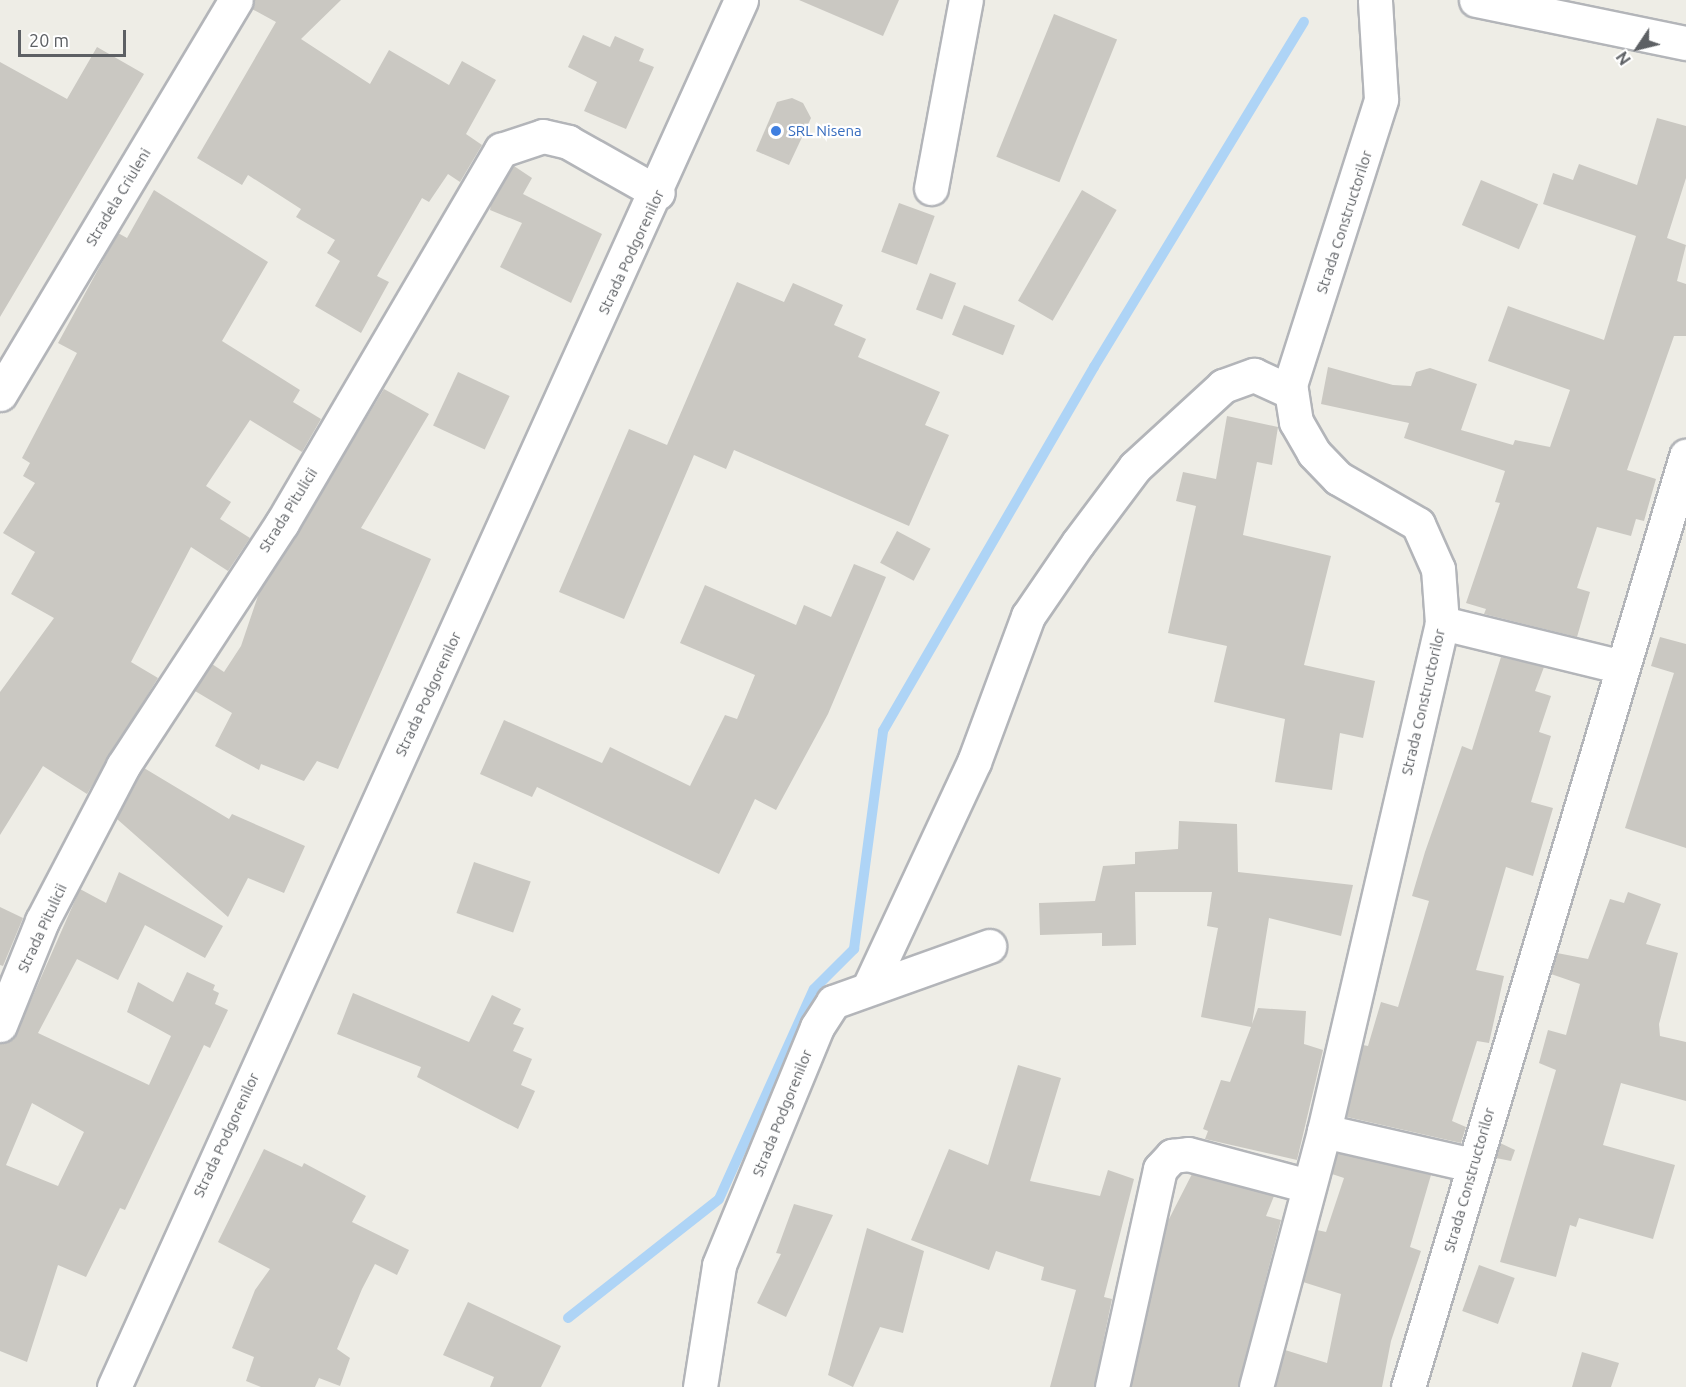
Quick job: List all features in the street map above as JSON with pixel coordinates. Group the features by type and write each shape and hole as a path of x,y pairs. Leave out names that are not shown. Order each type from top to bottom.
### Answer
{"street":[{"name":"Stradela Criuleni","path":"0,394 236,0"},
{"name":"Strada Podgorenilor","path":"114,1387 658,193 741,0"},
{"path":"931,188 966,0"},
{"name":"Strada Constructorilor","path":"1256,1387 1324,1131 1442,623 1438,569 1418,524 1330,469 1296,422 1291,392 1301,338 1322,292 1382,99 1375,0"},
{"path":"1476,0 1686,43"},
{"name":"Strada Pitulicii","path":"0,1025 42,921 123,766 282,523 501,150 543,136 568,142 658,193"},
{"path":"870,985 974,762 1028,616 1078,543 1135,467 1222,386 1254,375 1291,392"},
{"name":"Strada Constructorilor","path":"1408,1387 1686,456"},
{"path":"1442,623 1622,667"},
{"name":"Strada Podgorenilor","path":"700,1387 719,1265 817,1027 833,1002 870,985 989,946"},
{"path":"1324,1131 1473,1165"},
{"path":"1112,1387 1160,1169 1172,1156 1188,1154 1308,1186"}],"building":[{"path":"255,0 341,0 301,39 370,84 389,50 449,85 462,61 496,80 466,134 482,145 460,182 448,174 429,202 422,198 377,276 389,282 361,333 315,306 340,261 327,253 335,240 296,217 301,209 248,175 242,185 197,158 276,22 252,9"},
{"path":"799,0 899,0 883,36"},
{"path":"1054,14 1117,39 1059,182 996,157"},
{"path":"583,35 610,47 615,36 644,49 639,61 654,67 626,129 584,111 597,82 568,67"},
{"path":"97,47 144,74 0,317 0,62 67,99"},
{"path":"792,98 803,103 811,118 789,165 756,151 777,102"},
{"path":"1657,118 1686,126 1686,178 1667,238 1686,245 1677,281 1686,284 1686,336 1674,336 1627,470 1656,479 1644,521 1636,519 1631,536 1597,527 1577,588 1590,592 1577,637 1484,614 1486,609 1466,603 1500,503 1495,502 1505,471 1404,438 1409,423 1321,404 1328,367 1393,385 1411,386 1416,372 1430,368 1477,384 1461,430 1513,445 1515,440 1550,447 1570,390 1488,361 1508,306 1604,340 1636,236 1543,204 1553,173 1573,180 1579,164 1637,185"},
{"path":"514,166 532,178 523,194 602,234 571,303 500,267 522,223 490,210 491,204"},
{"path":"1481,180 1538,204 1519,249 1462,225"},
{"path":"154,190 268,262 222,341 300,390 293,402 321,419 302,452 250,420 206,486 231,502 220,519 250,538 228,571 191,547 131,662 158,678 87,794 43,766 0,835 0,692 54,618 11,594 35,552 3,533 35,483 23,476 30,463 22,458 77,353 58,343 118,233 127,238"},
{"path":"1082,190 1117,210 1053,321 1018,301"},
{"path":"899,203 935,216 917,265 881,252"},
{"path":"930,273 956,283 942,319 916,309"},
{"path":"737,282 784,302 793,283 843,305 834,325 866,339 858,357 940,392 925,425 949,435 909,526 734,450 726,469 694,455 624,619 559,592 629,429 667,445"},
{"path":"964,305 1015,326 1003,355 952,335"},
{"path":"458,372 510,396 485,450 433,425"},
{"path":"384,389 429,414 361,528 431,559 338,769 317,761 304,781 261,764 259,770 215,746 232,713 195,691 212,664 224,672 241,646 259,593"},
{"path":"1227,416 1278,427 1272,465 1257,462 1243,535 1331,556 1304,665 1375,681 1363,738 1340,733 1332,790 1275,782 1285,719 1214,702 1227,646 1168,633 1196,506 1176,501 1183,472 1216,479"},
{"path":"897,531 931,549 914,581 880,563"},
{"path":"854,564 886,577 828,714 776,810 755,799 719,874 537,787 532,797 480,774 504,720 602,763 610,747 690,786 725,715 737,719 755,675 680,643 705,585 796,625 804,605 831,617"},
{"path":"1660,637 1686,644 1686,848 1625,828 1674,673 1651,666"},
{"path":"1501,657 1544,667 1535,691 1551,696 1539,732 1551,736 1531,802 1553,808 1533,876 1506,867 1476,970 1504,976 1489,1043 1477,1041 1452,1121 1466,1127 1461,1143 1347,1117 1363,1045 1368,1046 1381,1002 1398,1007 1429,901 1412,896 1462,746 1472,750"},
{"path":"144,768 229,819 232,814 305,846 284,893 248,878 228,917 117,819"},
{"path":"1179,821 1237,824 1238,872 1353,885 1341,936 1269,918 1252,1024 1258,1008 1306,1011 1304,1044 1323,1050 1297,1160 1205,1139 1208,1131 1203,1129 1221,1080 1230,1082 1251,1027 1201,1017 1218,928 1207,926 1212,892 1135,892 1136,945 1102,946 1102,933 1040,935 1039,903 1095,901 1103,866 1135,864 1135,852 1178,849"},
{"path":"474,862 531,882 513,933 456,913"},
{"path":"119,872 223,926 205,958 145,925 118,980 77,959 38,1033 149,1085 171,1036 127,1012 138,982 173,1002 187,972 215,985 213,990 219,993 215,1004 228,1010 210,1048 204,1045 125,1210 120,1208 86,1277 58,1265 27,1362 0,1351 0,1043 17,1032 80,889 106,903","holes":["32,1103 84,1132 58,1186 6,1165"]},
{"path":"1628,892 1661,904 1646,944 1678,953 1659,1024 1660,1036 1686,1042 1686,1101 1621,1083 1603,1145 1675,1165 1653,1239 1579,1218 1576,1227 1570,1225 1556,1277 1500,1262 1556,1070 1539,1063 1548,1030 1566,1035 1580,984 1551,974 1557,953 1588,959 1610,899 1624,903"},
{"path":"0,907 23,918 3,966 0,965"},
{"path":"353,993 469,1042 492,995 521,1009 513,1024 524,1028 513,1051 532,1059 521,1085 535,1091 518,1129 417,1077 421,1067 337,1034"},
{"path":"1018,1065 1061,1078 1030,1181 1100,1196 1108,1170 1134,1179 1104,1297 1112,1299 1094,1387 1050,1387 1076,1290 1041,1280 1044,1267 996,1251 989,1270 911,1240 949,1149 988,1165"},
{"path":"1500,1143 1515,1150 1511,1161 1496,1158"},
{"path":"264,1149 302,1167 304,1163 366,1196 352,1222 409,1250 397,1275 375,1264 362,1289 337,1349 350,1358 340,1386 319,1378 315,1387 261,1387 246,1381 254,1357 232,1348 255,1290 270,1269 218,1242"},
{"path":"1337,1153 1431,1175 1410,1247 1421,1251 1391,1341 1382,1387 1275,1387 1285,1350 1327,1363 1341,1294 1303,1282 1317,1230 1326,1232 1344,1178 1332,1174"},
{"path":"1192,1174 1274,1196 1266,1216 1281,1220 1238,1387 1131,1387 1167,1223"},
{"path":"794,1204 833,1215 786,1317 757,1303 781,1254 776,1253"},
{"path":"867,1228 924,1251 903,1333 880,1327 853,1387 828,1375"},
{"path":"1479,1265 1515,1278 1498,1324 1462,1311"},
{"path":"468,1302 561,1346 541,1387 490,1387 494,1377 443,1355"},
{"path":"1582,1352 1619,1363 1611,1387 1572,1387"}],"waterway":[{"path":"568,1318 719,1199 814,989 854,949 883,731 1094,367 1304,22"}],"place":[{"name":"SRL Nisena","path":"776,131"}]}
